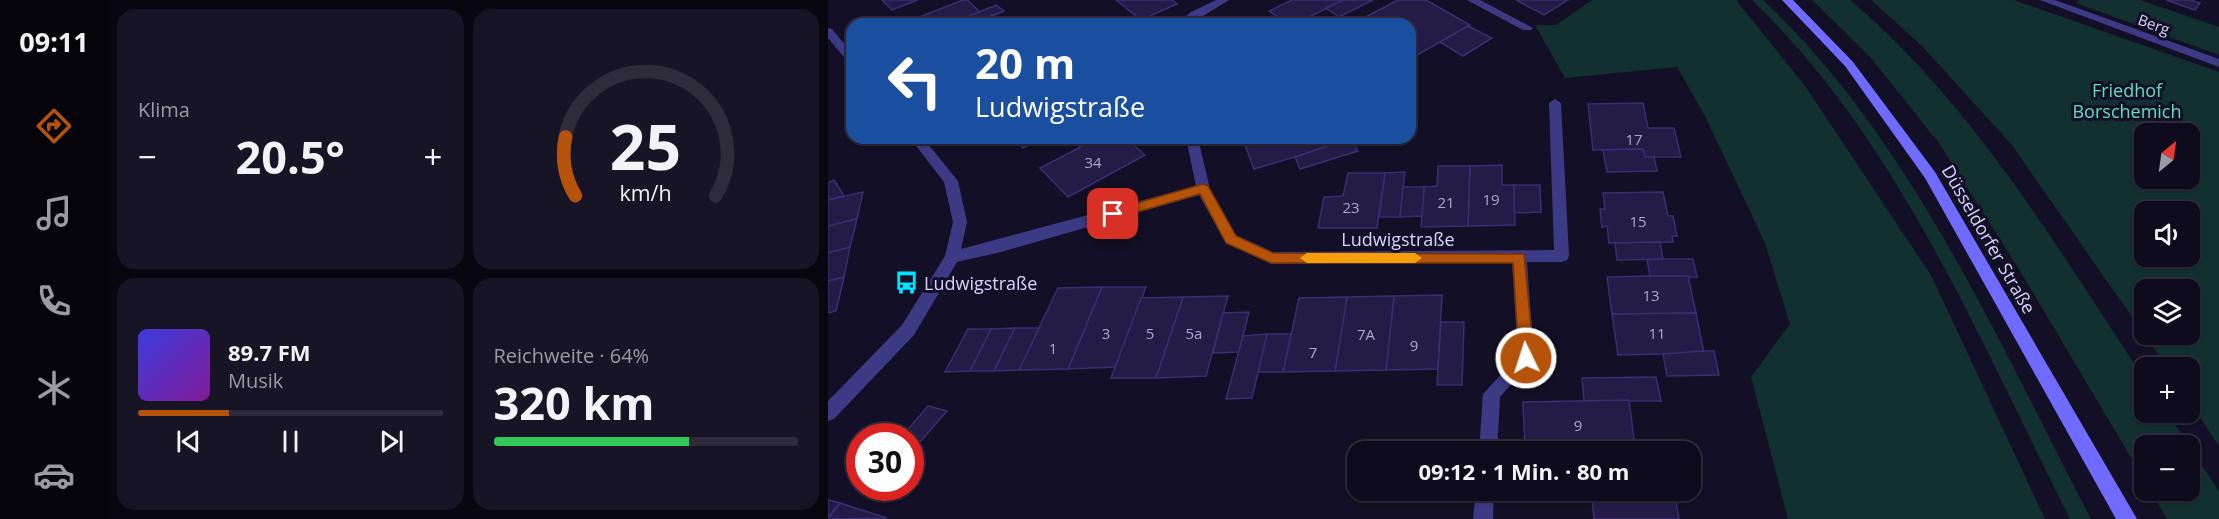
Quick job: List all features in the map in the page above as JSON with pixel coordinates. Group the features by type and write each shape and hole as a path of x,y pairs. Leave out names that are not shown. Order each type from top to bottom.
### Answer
{"main road":[{"name":"Düsseldorfer Straße","path":"1787,0 1849,64 1930,175 2127,519"}],"street":[{"path":"1190,18 1224,0"},
{"path":"1472,0 1527,28"},
{"name":"Berg","path":"2045,0 2219,63"},
{"path":"828,31 846,53"},
{"name":"Ludwigstraße","path":"1193,144 1203,189 1231,240 1271,258 1562,256 1556,103"},
{"path":"828,413 908,330 952,257 960,222 951,181 921,144"},
{"path":"952,257 1001,246 1203,189"},
{"path":"1489,441 1492,394 1526,358 1519,258"},
{"path":"1483,519 1484,501"}],"green space":[{"path":"1592,0 1736,0 1805,86 1932,277 2045,519 1788,519 1751,377 1790,324 1765,243 1705,116 1677,67 1565,78 1535,25 1556,25"},
{"path":"1752,0 1763,0 1816,54 1863,114 1907,178 1986,314 2091,519 2070,519 1968,313 1893,179 1851,115 1804,55"},
{"path":"1812,0 1850,0 1936,85 2011,179 2134,363 2134,423 2174,423 2182,435 2134,435 2134,463 2017,266 1938,142 1871,58"},
{"name":"Friedhof Borschemich","path":"1871,0 2014,0 2219,72 2219,446 2200,417 2200,357 2160,357 2152,345 2200,345 2200,279 2134,279 2134,320 2011,144 1922,46"},
{"path":"2079,0 2140,0 2219,27 2219,55 2076,3"},
{"path":"2200,463 2219,491 2219,519 2167,519 2156,501 2200,501"}],"building":[{"path":"882,0 918,0 892,10"},
{"path":"963,0 967,0 980,12 965,18 917,18"},
{"path":"1116,0 1172,0 1177,4 1146,18 1138,18"},
{"path":"1292,0 1343,0 1307,18 1279,18 1269,11"},
{"path":"1343,0 1373,0 1339,17 1326,8"},
{"path":"1398,0 1426,0 1470,25 1416,56 1416,18 1370,18 1367,16"},
{"path":"1516,0 1568,0 1544,15"},
{"path":"2166,0 2190,0 2200,3 2195,10"},
{"path":"996,5 1004,11 987,18 965,18"},
{"path":"1468,26 1492,38 1463,56 1440,42"},
{"path":"1643,103 1648,128 1674,128 1681,157 1645,157 1643,149 1593,150 1588,104"},
{"path":"1019,144 1031,144 1023,148"},
{"path":"1086,144 1133,144 1145,155 1068,197 1040,168"},
{"path":"1332,144 1333,146 1254,169 1245,145"},
{"path":"1333,144 1354,144 1358,151 1300,169 1295,157"},
{"path":"1643,149 1645,157 1654,157 1657,171 1607,172 1603,150"},
{"path":"1502,165 1502,185 1514,185 1515,225 1468,226 1470,166"},
{"path":"1438,166 1470,166 1468,226 1421,227 1424,187 1437,186"},
{"path":"1405,172 1400,217 1379,217 1385,173"},
{"path":"1348,173 1385,173 1377,228 1318,228 1324,197 1343,196"},
{"path":"834,180 844,196 828,200 828,183"},
{"path":"1514,185 1540,185 1541,212 1514,213"},
{"path":"1403,187 1424,187 1422,216 1400,217"},
{"path":"863,192 857,219 828,226 828,200"},
{"path":"1663,192 1668,216 1673,216 1677,236 1672,236 1673,242 1609,243 1607,226 1602,227 1600,209 1605,209 1603,193"},
{"path":"857,219 850,247 828,253 828,226"},
{"path":"1660,242 1663,259 1617,260 1615,243"},
{"path":"850,247 844,277 828,281 828,253"},
{"path":"1693,259 1697,277 1650,276 1647,260"},
{"path":"1688,276 1696,313 1612,314 1607,277"},
{"path":"844,277 836,311 828,313 828,281"},
{"path":"1102,287 1146,287 1116,367 1068,369"},
{"path":"1102,287 1068,369 1019,370 1058,288"},
{"path":"1442,295 1438,369 1386,370 1394,296"},
{"path":"1228,296 1206,376 1156,378 1183,297"},
{"path":"1394,296 1386,370 1335,371 1347,297"},
{"path":"1183,297 1156,378 1111,378 1141,298"},
{"path":"1347,297 1335,371 1283,372 1299,298"},
{"path":"1249,312 1239,352 1213,353 1223,313"},
{"path":"1696,313 1704,353 1618,355 1612,314"},
{"path":"1441,322 1464,322 1462,385 1437,385"},
{"path":"1015,328 994,371 970,371 991,329"},
{"path":"1015,328 1039,328 1019,370 994,371"},
{"path":"968,329 991,329 970,371 945,372"},
{"path":"1267,334 1291,334 1283,372 1258,372"},
{"path":"1267,334 1252,398 1226,399 1243,336"},
{"path":"1714,351 1719,375 1667,376 1663,354"},
{"path":"1656,377 1661,401 1584,401 1582,378"},
{"path":"1629,400 1634,441 1525,441 1523,402"},
{"path":"928,406 947,411 924,438 924,423 913,423"},
{"path":"828,500 840,503 828,517"},
{"path":"1592,501 1676,501 1679,519 1594,519"},
{"path":"840,503 887,518 828,519"}],"slow traffic":[{"path":"1307,258 1415,258"}],"place":[{"name":"Ludwigstraße","path":"906,283"}],"route":[{"path":"1113,214 1203,189 1231,240 1271,258 1519,258 1526,358"}]}
